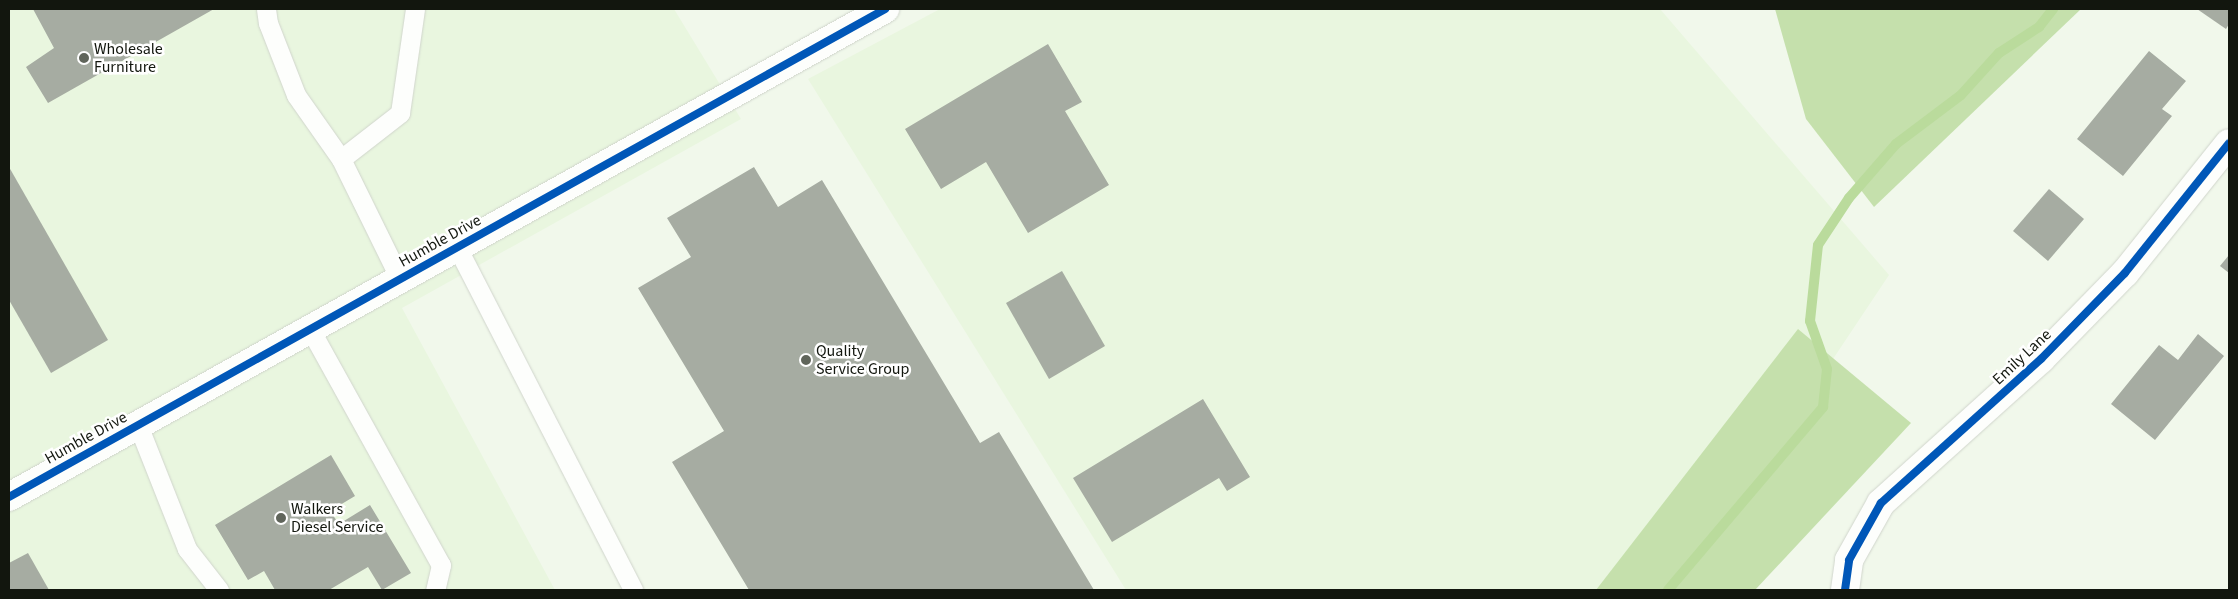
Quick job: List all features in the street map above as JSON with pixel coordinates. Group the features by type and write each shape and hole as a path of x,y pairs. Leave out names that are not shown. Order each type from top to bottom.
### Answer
{"street":[{"name":"Humble Drive","path":"9,497 885,9"},
{"name":"Emily Lane","path":"1845,590 1848,560 1880,503 2048,352 2125,273 2229,143"}],"lane":[{"path":"266,9 268,23 296,96 341,158 400,279"},
{"path":"341,158 400,113 415,9"},
{"path":"457,247 633,590"},
{"path":"310,329 441,565 435,590"},
{"path":"138,425 187,549 219,590"}],"shaded area":[{"path":"9,9 674,9 741,119 402,308 555,590 9,590"},
{"path":"940,9 1660,9 1889,275 1679,590 1126,590 808,79"}],"green space":[{"path":"1775,9 2081,9 1874,207 1806,119"},
{"path":"1798,329 1911,423 1755,590 1596,590"}],"building":[{"name":"Wholesale Furniture","path":"33,9 214,9 48,103 26,67 54,48"},
{"path":"2197,9 2229,9 2229,24 2226,29"},
{"path":"1048,44 1082,102 1065,111 1109,185 1028,233 986,162 941,189 905,129"},
{"path":"2149,51 2186,81 2162,109 2172,116 2123,176 2077,139"},
{"path":"9,167 108,340 51,373 9,300"},
{"name":"Quality Service Group","path":"754,167 778,207 822,180 980,443 999,432 1094,590 749,590 672,462 724,431 638,288 691,257 667,218"},
{"path":"2049,189 2084,219 2048,261 2013,231"},
{"path":"2229,255 2229,273 2220,266"},
{"path":"1062,271 1105,346 1049,379 1006,303"},
{"path":"2198,334 2224,356 2155,440 2111,404 2159,345 2178,360"},
{"path":"1203,399 1250,477 1227,491 1219,478 1112,542 1073,478"},
{"name":"Walkers Diesel Service","path":"331,455 355,496 330,511 339,524 370,505 411,573 382,590 368,567 329,590 275,590 264,571 248,580 215,525"},
{"path":"28,553 49,590 9,590 9,563"}],"waterway":[{"path":"1668,590 1823,407 1827,369 1810,321 1818,245 1849,198 1896,144 1961,95 1999,53 2039,27 2053,9"}],"cycle path":[{"path":"9,497 885,9"},
{"path":"1845,590 1849,560 1881,503 2041,359 2125,273 2229,143"}],"place":[{"name":"Wholesale Furniture","path":"84,58"},
{"name":"Quality Service Group","path":"806,360"},
{"name":"Walkers Diesel Service","path":"281,518"}]}
